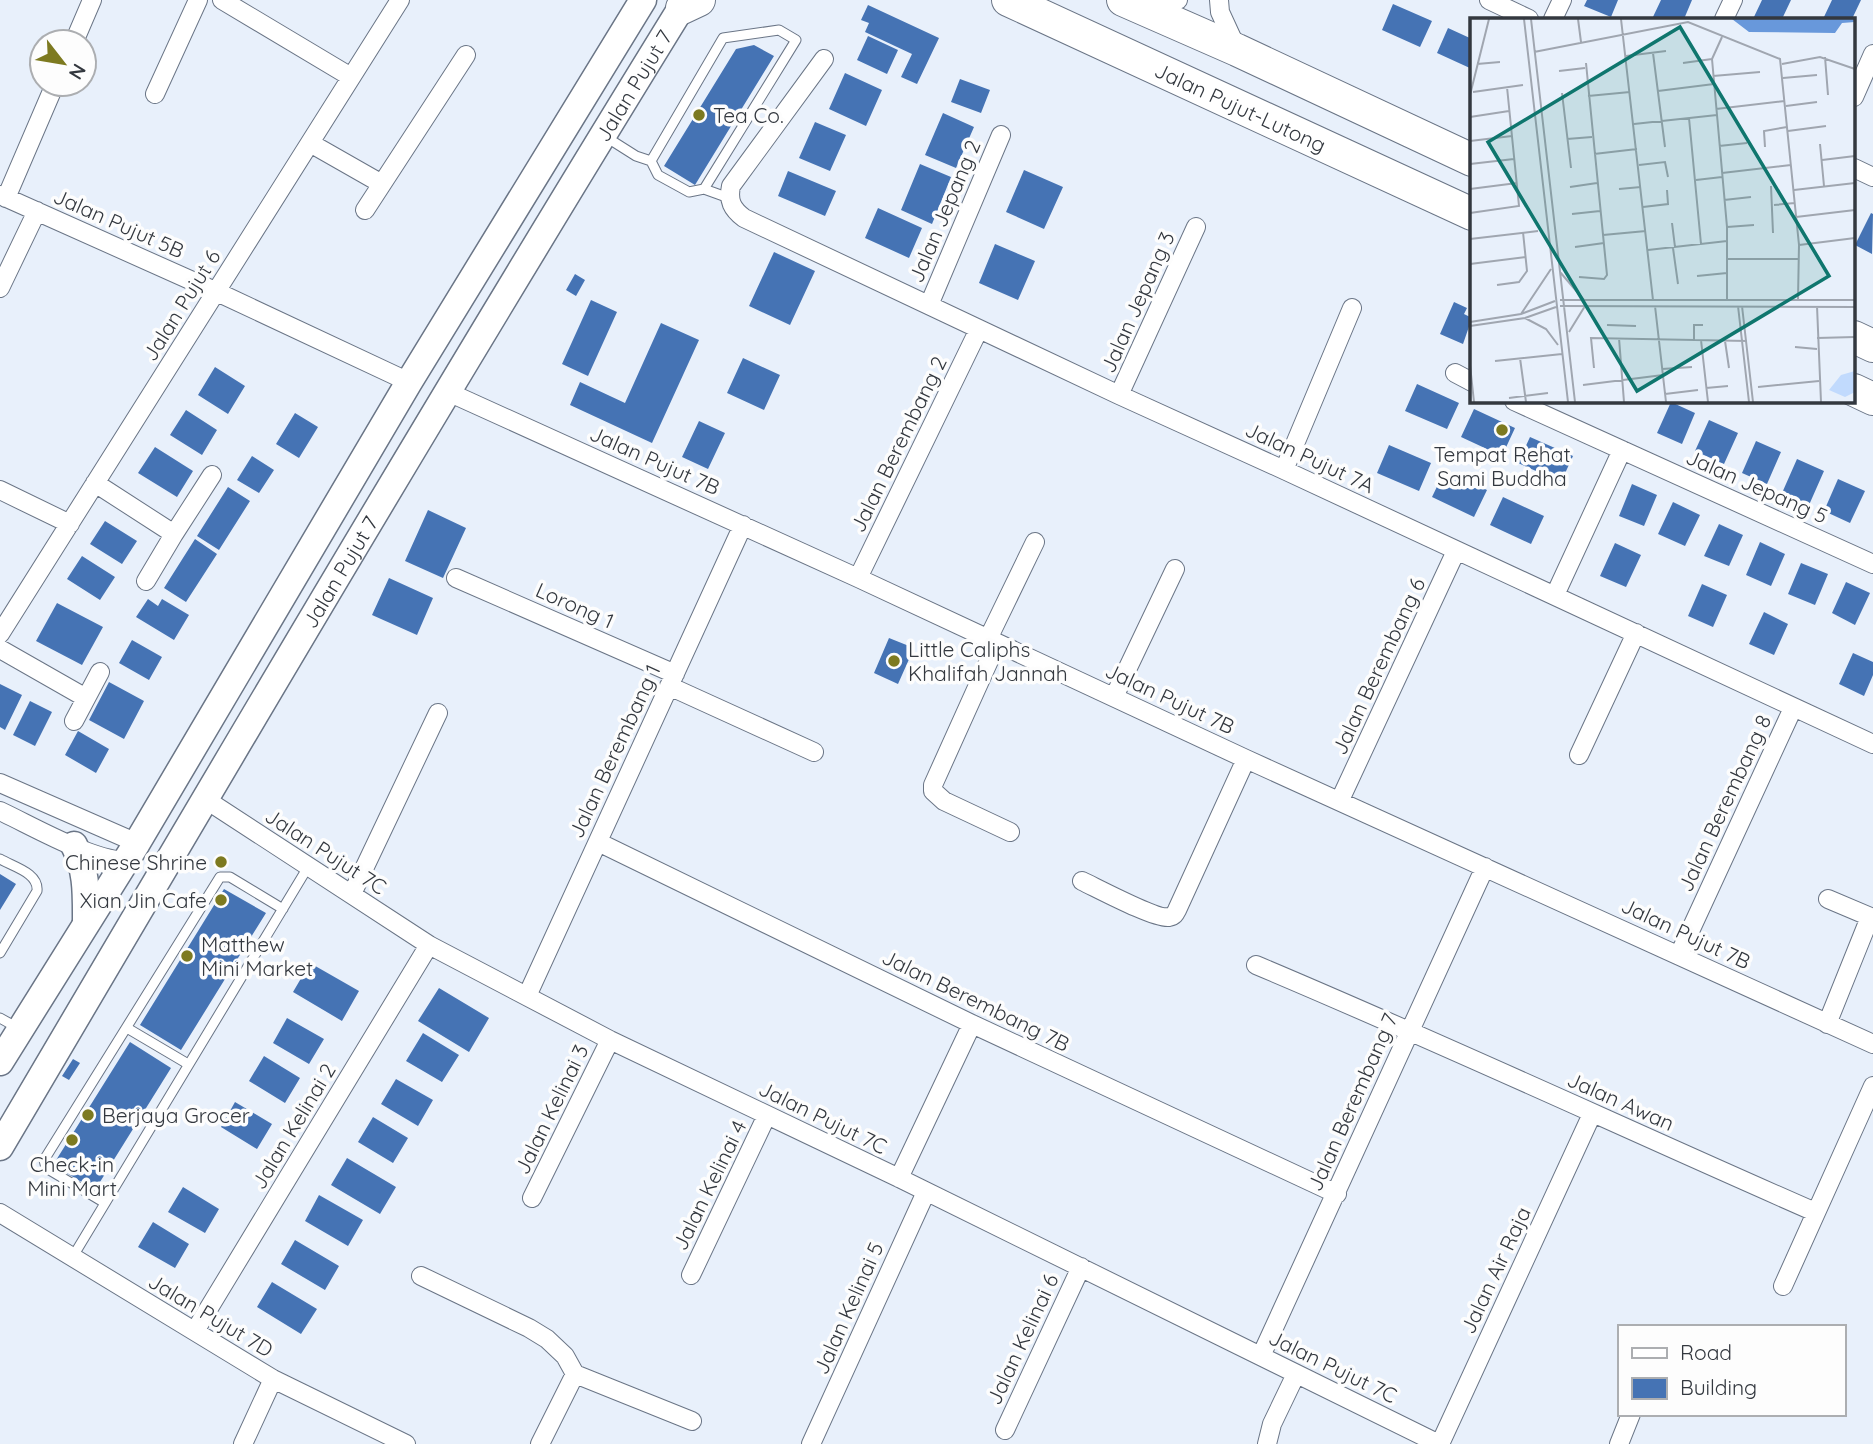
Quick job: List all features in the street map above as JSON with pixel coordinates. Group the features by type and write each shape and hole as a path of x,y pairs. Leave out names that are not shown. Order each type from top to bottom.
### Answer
{"highway":[{"name":"Jalan Pujut-Lutong","path":"1008,0 1470,213"},
{"path":"1134,5 1470,159"},
{"path":"1856,338 1873,346"},
{"path":"1856,391 1873,399"}],"main road":[{"name":"Jalan Pujut 7","path":"0,1062 10,1023 86,923 131,852 410,382 643,0"},
{"name":"Jalan Pujut 7","path":"0,1147 276,677 602,135 689,3"},
{"path":"131,852 157,854 163,850 243,715 276,677"},
{"path":"74,845 81,859 87,886 86,923"}],"street":[{"path":"80,28 92,0"},
{"path":"155,94 198,0"},
{"path":"222,0 352,77"},
{"name":"Jalan Pujut 6","path":"0,634 400,0"},
{"path":"1134,5 1178,0"},
{"path":"1219,0 1220,12 1237,50"},
{"path":"1489,0 1527,18"},
{"path":"1553,18 1562,0"},
{"path":"1724,18 1733,0"},
{"path":"1856,92 1873,54"},
{"path":"365,210 466,55"},
{"path":"730,202 731,186 824,59"},
{"path":"3,197 49,98"},
{"name":"Jalan Jepang 2","path":"929,306 1001,135"},
{"path":"310,143 382,184"},
{"path":"1856,169 1873,177"},
{"name":"Jalan Pujut 5B","path":"3,197 410,382"},
{"name":"Jalan Pujut 7A","path":"730,202 744,218 979,330 1873,744"},
{"path":"0,288 37,211"},
{"name":"Jalan Jepang 3","path":"1119,396 1196,226"},
{"path":"1284,470 1352,308"},
{"name":"Jalan Berembang 2","path":"858,578 979,330"},
{"path":"1455,373 1470,381"},
{"name":"Jalan Pujut 7B","path":"448,392 1873,1044"},
{"name":"Jalan Jepang 5","path":"1516,402 1873,564"},
{"path":"1555,595 1622,450"},
{"path":"146,581 212,475"},
{"path":"95,483 174,534"},
{"path":"0,490 70,524"},
{"name":"Jalan Berembang 1","path":"527,996 743,525"},
{"path":"1010,832 944,801 933,791 933,785 1035,542"},
{"name":"Jalan Berembang 6","path":"1340,800 1456,551"},
{"path":"1114,696 1175,569"},
{"name":"Lorong 1","path":"456,578 672,680 814,752"},
{"path":"1578,755 1636,633"},
{"path":"0,649 86,698"},
{"path":"74,720 100,673"},
{"name":"Jalan Berembang 8","path":"1679,955 1793,708"},
{"path":"352,894 438,713"},
{"path":"1082,881 1153,914 1167,918 1173,916 1246,759"},
{"path":"0,783 131,852 117,861 74,845 0,811"},
{"name":"Jalan Pujut 7C","path":"205,799 429,945 610,1040 900,1178 1440,1444"},
{"name":"Jalan Berembang 7B","path":"598,842 972,1024 1337,1194"},
{"name":"Jalan Berembang 7","path":"1261,1356 1485,867"},
{"path":"1827,1024 1872,918 1828,899"},
{"name":"Jalan Kelinai 2","path":"195,1331 429,945"},
{"name":"Jalan Awan","path":"1256,965 1410,1029 1592,1114 1815,1212"},
{"path":"900,1178 972,1024"},
{"name":"Jalan Kelinai 3","path":"532,1198 610,1040"},
{"path":"1783,1286 1873,1086"},
{"name":"Jalan Air Raja","path":"1440,1444 1592,1114"},
{"name":"Jalan Kelinai 4","path":"691,1275 767,1115"},
{"name":"Jalan Kelinai 5","path":"811,1444 926,1192"},
{"name":"Jalan Pujut 7D","path":"0,1213 273,1379 406,1444"},
{"name":"Jalan Kelinai 6","path":"1005,1430 1081,1268"},
{"path":"421,1276 547,1339 565,1356 575,1374 692,1421"},
{"path":"540,1444 575,1374"},
{"path":"1267,1444 1272,1424 1296,1374"},
{"path":"243,1444 273,1379"},
{"path":"1619,1444 1631,1416"}],"lane":[{"path":"652,160 723,38 779,30 796,40 704,189"},
{"path":"602,135 636,156 652,160"},
{"path":"652,160 658,175 689,192 704,189 730,202"},
{"path":"0,859 34,877 38,883 37,891 0,953"},
{"path":"72,1258 308,867"},
{"path":"105,1203 46,1168 44,1163 220,877 230,877 282,909"},
{"path":"127,1028 188,1064"}],"building":[{"path":"1587,0 1618,0 1611,17 1584,6"},
{"path":"1661,0 1692,0 1684,18 1652,18"},
{"path":"1762,0 1791,0 1782,18 1753,18"},
{"path":"1832,0 1861,0 1852,18 1823,18"},
{"path":"1393,4 1432,21 1420,47 1382,30"},
{"path":"868,5 939,38 917,84 901,77 912,54 865,32 869,23 861,20"},
{"path":"1448,28 1470,38 1470,68 1437,53"},
{"path":"868,36 898,50 887,74 857,60"},
{"path":"754,45 774,56 695,185 664,166 736,49"},
{"path":"845,73 882,90 866,126 829,109"},
{"path":"960,79 990,90 981,113 951,102"},
{"path":"943,113 974,127 956,168 925,155"},
{"path":"815,122 846,135 830,171 799,158"},
{"path":"920,164 951,177 932,224 901,210"},
{"path":"1024,170 1063,187 1044,229 1006,212"},
{"path":"788,171 836,191 825,216 778,196"},
{"path":"878,208 922,228 909,258 865,238"},
{"path":"1871,213 1873,214 1872,254 1856,243"},
{"path":"995,244 1035,261 1018,300 979,283"},
{"path":"774,252 815,271 790,325 749,306"},
{"path":"575,274 585,280 576,296 566,290"},
{"path":"591,300 617,312 588,376 562,364"},
{"path":"1454,302 1467,308 1464,314 1470,317 1470,324 1463,344 1440,334"},
{"path":"661,323 699,340 652,443 570,405 580,382 625,403"},
{"path":"743,358 780,375 764,410 727,393"},
{"path":"215,367 245,386 228,414 198,395"},
{"path":"1417,384 1459,403 1447,429 1405,411"},
{"path":"1671,402 1695,413 1682,444 1657,433"},
{"path":"1474,409 1515,428 1502,456 1461,437"},
{"path":"186,410 217,430 202,455 170,435"},
{"path":"295,413 318,427 299,458 276,444"},
{"path":"1709,420 1738,433 1724,464 1695,451"},
{"path":"699,421 725,433 708,469 682,457"},
{"path":"1530,437 1573,456 1561,482 1518,463"},
{"path":"1756,441 1781,452 1767,484 1742,473"},
{"path":"1389,445 1431,463 1419,491 1377,473"},
{"path":"155,447 193,471 177,497 138,473"},
{"path":"252,456 274,470 259,493 237,480"},
{"path":"1797,459 1824,471 1809,505 1782,493"},
{"path":"1445,470 1487,490 1474,517 1432,497"},
{"path":"1838,479 1865,491 1850,523 1824,511"},
{"path":"1632,484 1657,495 1644,526 1619,516"},
{"path":"228,487 250,501 219,550 197,536"},
{"path":"1503,497 1544,516 1531,544 1490,525"},
{"path":"1673,502 1700,515 1685,546 1658,534"},
{"path":"428,510 466,528 443,578 405,561"},
{"path":"105,521 137,541 122,564 90,544"},
{"path":"1719,524 1743,535 1729,566 1704,556"},
{"path":"195,539 217,554 186,602 164,588"},
{"path":"1760,542 1785,554 1771,586 1746,575"},
{"path":"1615,543 1641,555 1626,587 1600,576"},
{"path":"82,556 115,577 100,600 67,579"},
{"path":"1801,563 1828,574 1815,605 1788,594"},
{"path":"389,578 433,598 417,635 372,615"},
{"path":"1846,582 1870,593 1855,625 1832,613"},
{"path":"1702,584 1727,595 1713,627 1688,616"},
{"path":"148,599 158,606 162,599 189,615 174,640 136,617"},
{"path":"57,603 103,627 82,665 36,641"},
{"path":"1764,612 1788,624 1774,655 1749,644"},
{"name":"Little Caliphs Khalifah Jannah","path":"889,638 914,648 898,684 874,673"},
{"path":"132,640 162,657 149,680 119,663"},
{"path":"1853,653 1873,662 1873,675 1864,696 1839,684"},
{"path":"109,682 144,701 124,739 89,720"},
{"path":"0,684 22,695 5,730 0,727"},
{"path":"30,701 52,712 35,746 13,735"},
{"path":"78,731 109,749 96,773 65,755"},
{"path":"0,874 16,884 0,910"},
{"path":"224,889 266,913 181,1050 140,1025"},
{"path":"310,963 359,991 342,1021 293,992"},
{"path":"439,988 489,1018 469,1052 418,1021"},
{"path":"287,1018 324,1039 309,1064 273,1043"},
{"path":"423,1033 459,1055 442,1082 406,1061"},
{"path":"130,1042 171,1068 95,1190 53,1165"},
{"path":"264,1056 300,1078 285,1103 249,1081"},
{"path":"73,1059 80,1063 69,1080 62,1076"},
{"path":"396,1079 433,1100 418,1126 381,1104"},
{"path":"235,1102 272,1124 257,1149 221,1127"},
{"path":"373,1117 408,1138 393,1163 358,1142"},
{"path":"347,1158 396,1187 380,1214 331,1185"},
{"path":"183,1187 219,1209 205,1233 168,1212"},
{"path":"319,1195 363,1220 348,1246 305,1221"},
{"path":"153,1222 189,1244 175,1268 138,1247"},
{"path":"295,1240 339,1266 325,1290 281,1264"},
{"path":"272,1282 317,1309 301,1334 257,1307"}],"place":[{"name":"Tea Co.","path":"699,115"},
{"name":"Tempat Rehat Sami Buddha","path":"1502,430"},
{"name":"Little Caliphs Khalifah Jannah","path":"894,661"},
{"name":"Chinese Shrine","path":"221,862"},
{"name":"Xian Jin Cafe","path":"221,900"},
{"name":"Matthew Mini Market","path":"187,956"},
{"name":"Berjaya Grocer","path":"88,1115"},
{"name":"Check-in Mini Mart","path":"72,1140"}]}
